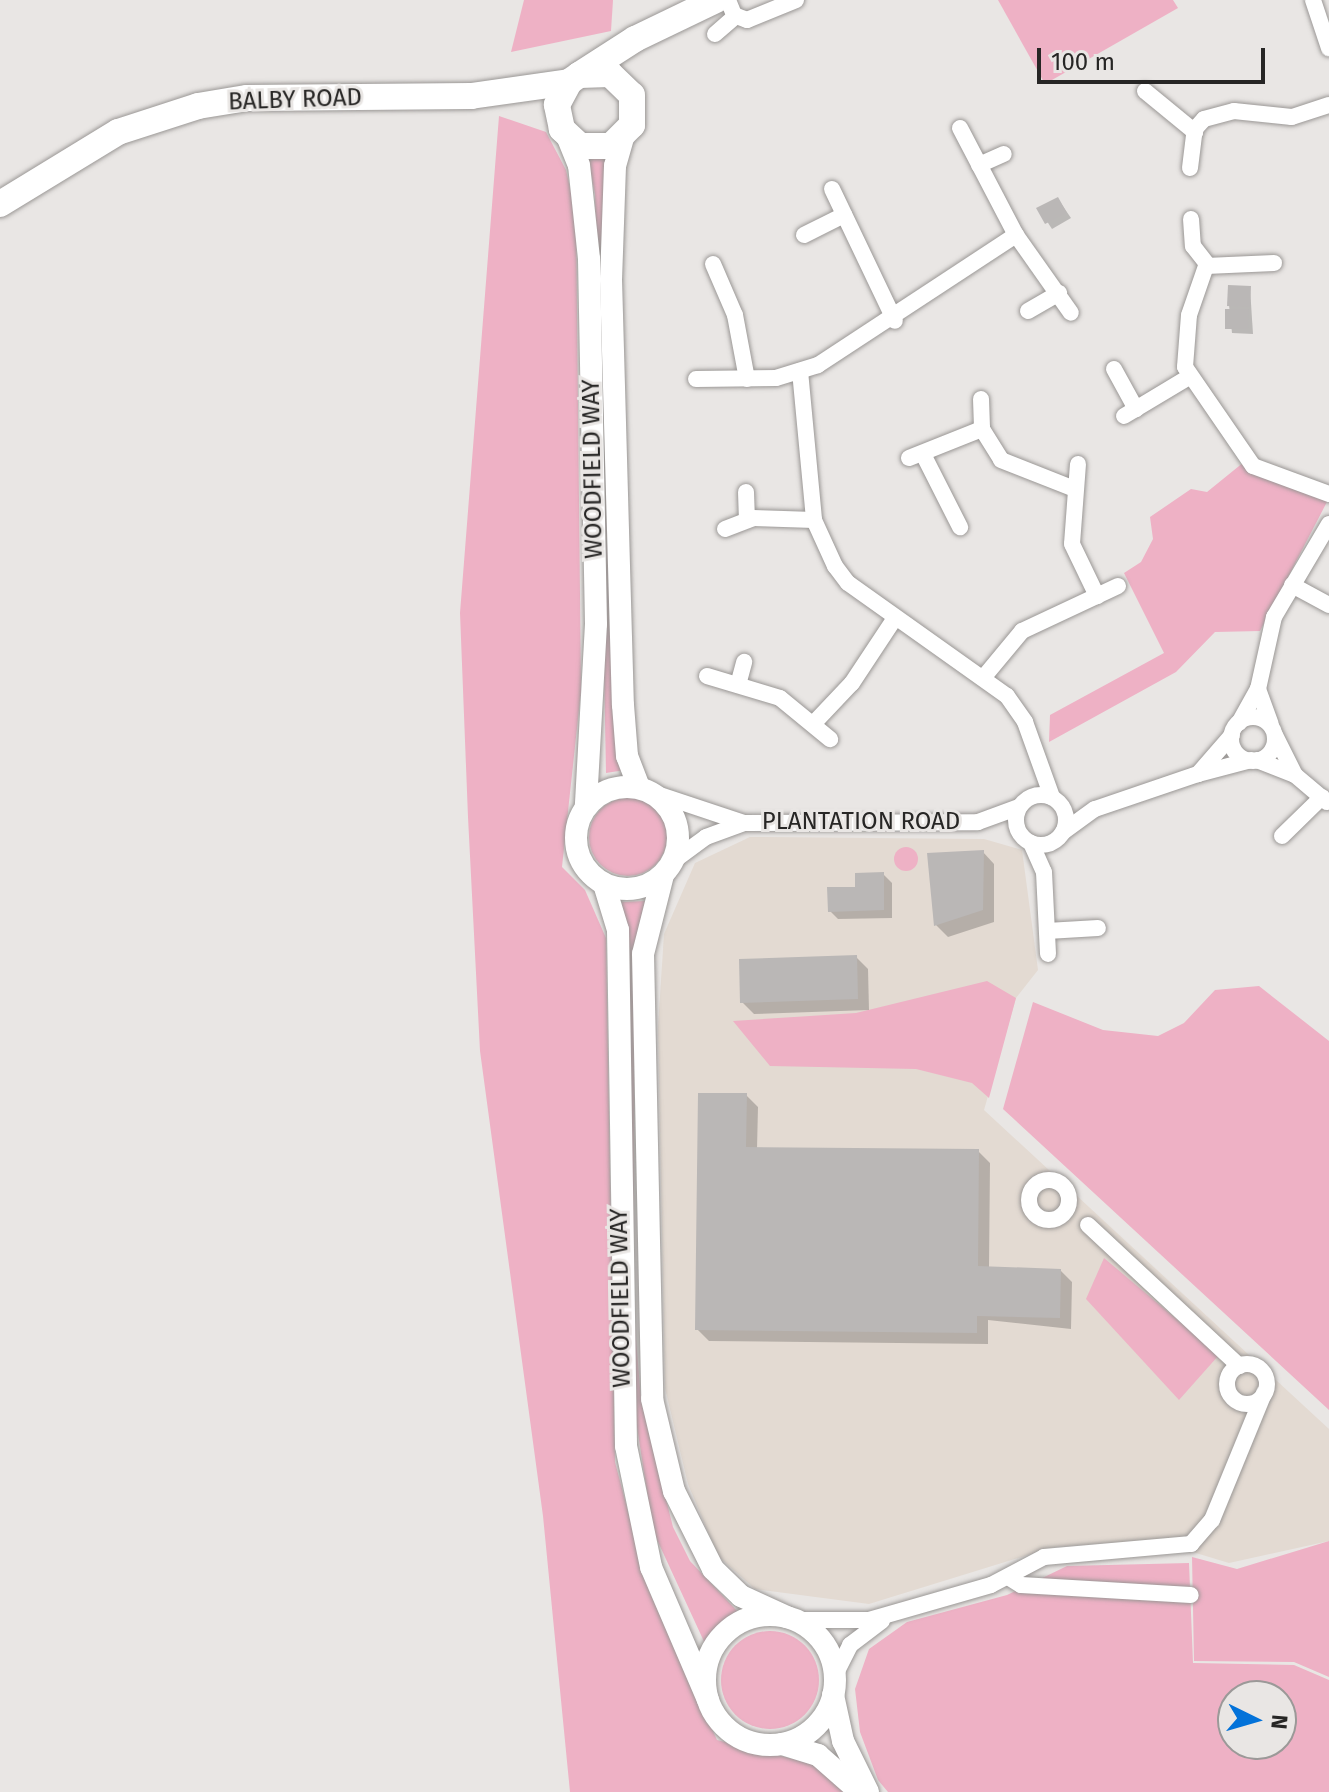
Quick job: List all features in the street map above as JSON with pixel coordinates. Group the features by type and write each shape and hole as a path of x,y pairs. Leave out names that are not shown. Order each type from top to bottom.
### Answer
{"main road":[{"path":"564,132 557,105 574,79 662,25 726,8"},
{"path":"471,96 537,108 564,132 597,149 623,138 635,114 628,89 635,62 662,25"},
{"path":"471,96 610,74 628,89"},
{"name":"BALBY ROAD","path":"0,204 118,132 198,106 247,98 471,96"}],"street":[{"path":"715,34 728,0"},
{"path":"726,8 747,20 796,0"},
{"path":"1313,0 1326,28 1329,48"},
{"path":"1145,91 1195,132"},
{"path":"1190,168 1195,132 1221,113 1292,117 1329,105"},
{"path":"960,128 1016,235 1071,313"},
{"name":"WOODFIELD WAY","path":"564,132 579,165 589,259 596,624 586,805"},
{"name":"WOODFIELD WAY","path":"623,138 613,187 611,279 623,705 627,756 648,791"},
{"path":"979,165 1004,154"},
{"path":"832,189 895,321"},
{"path":"804,235 844,215"},
{"path":"1191,219 1193,246 1208,265"},
{"path":"696,379 747,379 800,371 895,321 1016,235"},
{"path":"1208,265 1274,263"},
{"path":"713,264 735,315 747,379"},
{"path":"1208,265 1189,315 1189,377 1253,466 1329,494"},
{"path":"1028,311 1059,293"},
{"path":"1114,369 1130,413 1189,377"},
{"path":"800,371 814,520 848,583 983,678 1018,709 1034,763 1055,799 1059,836 1044,872"},
{"path":"981,399 982,429 1011,468 1072,488"},
{"path":"960,527 917,457 982,429"},
{"path":"1078,464 1072,488 1072,544 1097,596"},
{"path":"746,492 747,520"},
{"path":"725,529 747,520 814,520"},
{"path":"1198,774 1235,730 1258,689 1264,643 1292,585 1329,524"},
{"path":"1292,585 1329,605"},
{"path":"983,678 1022,631 1118,586"},
{"path":"814,723 852,683 895,618"},
{"path":"738,685 744,662"},
{"path":"707,676 780,698 830,739"},
{"path":"1258,689 1273,730 1295,775"},
{"path":"1235,730 1256,717 1273,730"},
{"path":"1235,730 1237,753 1295,775 1325,800 1282,836"},
{"path":"1028,841 1059,836 1095,809 1198,774 1254,760 1273,749 1273,730"},
{"path":"1034,763 1016,823 1044,872 1048,954"},
{"path":"610,789 648,791 675,820 667,869 630,889 604,884 579,859 575,839 586,805 610,789"},
{"name":"PLANTATION ROAD","path":"648,791 744,823 978,822 1028,841"},
{"path":"1055,799 1095,809"},
{"name":"PLANTATION ROAD","path":"978,822 1022,804 1055,799"},
{"name":"PLANTATION ROAD","path":"667,869 706,837 744,823"},
{"name":"WOODFIELD WAY","path":"667,869 643,954 652,1399 674,1491 713,1569 741,1596 792,1618"},
{"name":"WOODFIELD WAY","path":"604,884 618,930 626,1446 651,1567 708,1700"},
{"path":"1047,931 1098,928"},
{"path":"860,1792 818,1755 782,1744 740,1738 708,1700 705,1678 725,1632 762,1615 869,1620 1008,1577 1044,1557 1191,1544 1212,1520 1264,1393 1263,1372 1239,1366 1088,1225 1068,1194 1047,1180 1030,1192 1035,1215 1088,1225"},
{"path":"1055,1219 1068,1194"},
{"path":"1239,1366 1227,1382 1235,1400 1248,1417 1247,1433"},
{"path":"1235,1400 1249,1404 1264,1393"},
{"path":"1008,1577 1021,1585 1191,1595"},
{"path":"782,1744 816,1727 850,1645 900,1608"},
{"path":"792,1618 830,1653 843,1741 868,1792"}],"shaded area":[{"path":"524,0 613,0 611,31 511,52"},
{"path":"998,0 1173,0 1178,8 1045,84"},
{"path":"499,116 546,132 566,170 576,214 581,691 562,867 585,890 606,938 615,1462 649,1591 717,1740 817,1765 846,1792 570,1792 543,1516 480,1051 468,817 460,613"},
{"path":"588,159 609,159 602,307 625,770 606,773 595,194"},
{"path":"1244,462 1329,498 1260,631 1215,632 1176,672 1049,742 1050,715 1164,653 1124,573 1141,562 1153,539 1150,517 1191,489 1207,492"},
{"path":"628,798 643,801 655,810 664,822 667,837 664,852 655,864 643,873 628,876 613,873 601,864 592,852 589,837 592,822 601,810 613,801"},
{"path":"750,837 984,839 1022,850 1038,970 1016,998 984,1110 1329,1429 1329,1541 1229,1563 1153,1540 1054,1547 869,1604 755,1589 718,1556 688,1484 665,1388 658,1027 664,934 695,863"},
{"path":"906,847 917,854 918,859 911,870 906,871 895,864 894,859 901,848"},
{"path":"645,901 635,945 633,1302 641,1400 673,1527 690,1561 739,1613 707,1648 653,1531 633,1401 622,902"},
{"path":"987,981 1016,998 989,1098 972,1083 916,1069 770,1066 733,1021 856,1013"},
{"path":"1259,986 1329,1041 1329,1410 1003,1109 1033,1002 1103,1030 1158,1036 1184,1023 1215,990"},
{"path":"1104,1258 1219,1355 1179,1400 1086,1299"},
{"path":"1329,1541 1329,1677 1294,1662 1194,1661 1192,1557 1237,1569"},
{"path":"1189,1563 1193,1663 1294,1665 1329,1680 1329,1792 888,1792 878,1780 860,1732 855,1689 869,1649 907,1622 1007,1595 1067,1566"},
{"path":"770,1631 789,1634 805,1645 816,1661 819,1680 816,1699 805,1715 789,1726 770,1729 751,1726 735,1715 724,1699 721,1680 724,1661 735,1645 751,1634"}],"building":[{"path":"1058,197 1067,213 1045,224 1036,208"},
{"path":"1228,285 1251,286 1250,307 1227,306"},
{"path":"1225,309 1249,309 1248,329 1225,329"},
{"path":"984,850 983,910 934,926 927,853"},
{"path":"884,872 884,910 828,912 827,887 855,887 855,873"},
{"path":"857,955 858,999 740,1003 739,959"},
{"path":"698,1093 747,1093 746,1147 979,1149 978,1266 1061,1269 1060,1318 977,1316 977,1333 695,1330"}]}
